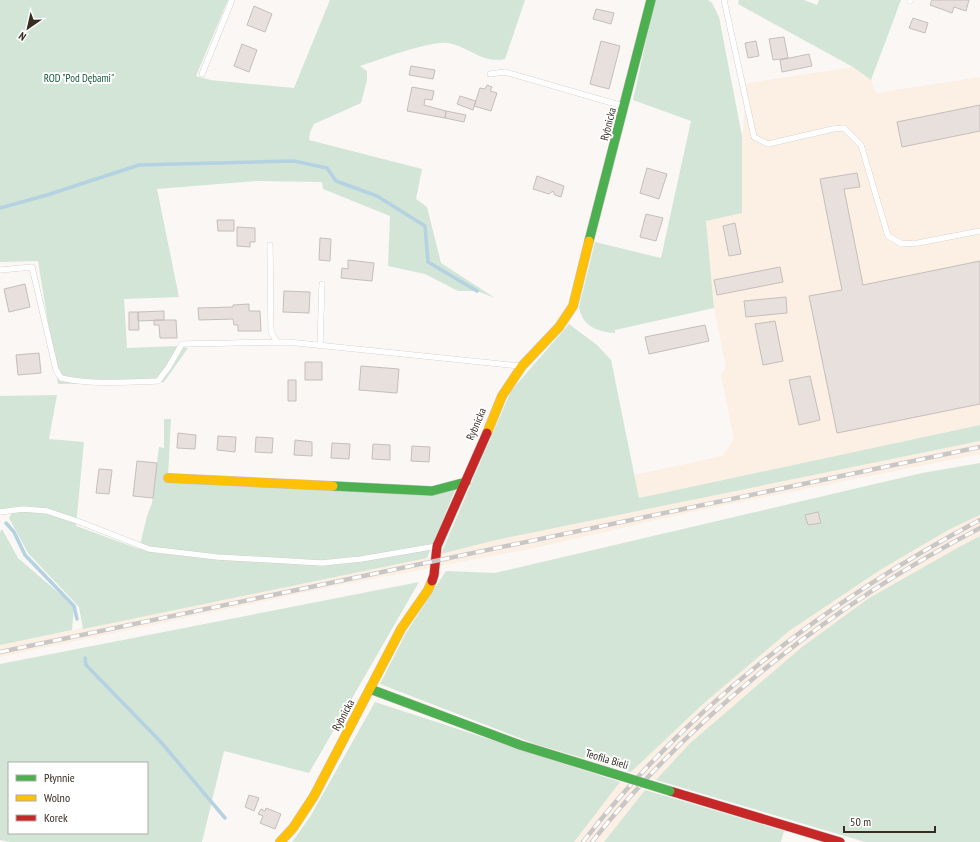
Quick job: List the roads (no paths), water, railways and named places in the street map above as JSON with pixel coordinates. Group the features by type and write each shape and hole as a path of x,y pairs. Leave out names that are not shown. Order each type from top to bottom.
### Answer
{"street":[{"name":"Rybnicka","path":"280,842 293,828 314,796 401,629 430,587 434,575 437,546 466,482 499,401 522,366 558,327 574,302 625,107 651,0"},
{"path":"168,478 432,490 466,482"},
{"name":"Teofila Bieli","path":"370,689 520,745 840,842"}],"lane":[{"path":"202,74 232,0"},
{"path":"724,0 754,137 768,144 833,129 844,128 861,145 888,236 902,244 918,243 980,231"},
{"path":"490,74 505,72 625,107"},
{"path":"270,245 271,332 277,342"},
{"path":"0,270 32,266 56,370 61,378 72,381 117,383 158,381 168,368 182,344 277,342 320,345 522,366"},
{"path":"320,345 322,284"},
{"path":"0,512 23,509 47,511 80,522 149,549 217,558 322,563 361,559 437,546"}],"waterway":[{"path":"0,208 47,195 139,165 294,161 327,168 336,181 377,196 425,226 428,262 477,291"},
{"path":"6,523 14,532 25,555 74,606 77,619"},
{"path":"85,658 86,665 160,741 225,818"}],"railway":[{"path":"0,652 980,447"},
{"path":"583,842 624,793 668,746 715,702 764,660 816,621 869,585 924,551 980,520"},
{"path":"592,842 632,795 675,749 721,706 770,665 820,627 872,591 926,558 980,528"}],"park label":[{"name":"ROD \"Pod Dębami\"","path":"79,78"}]}
